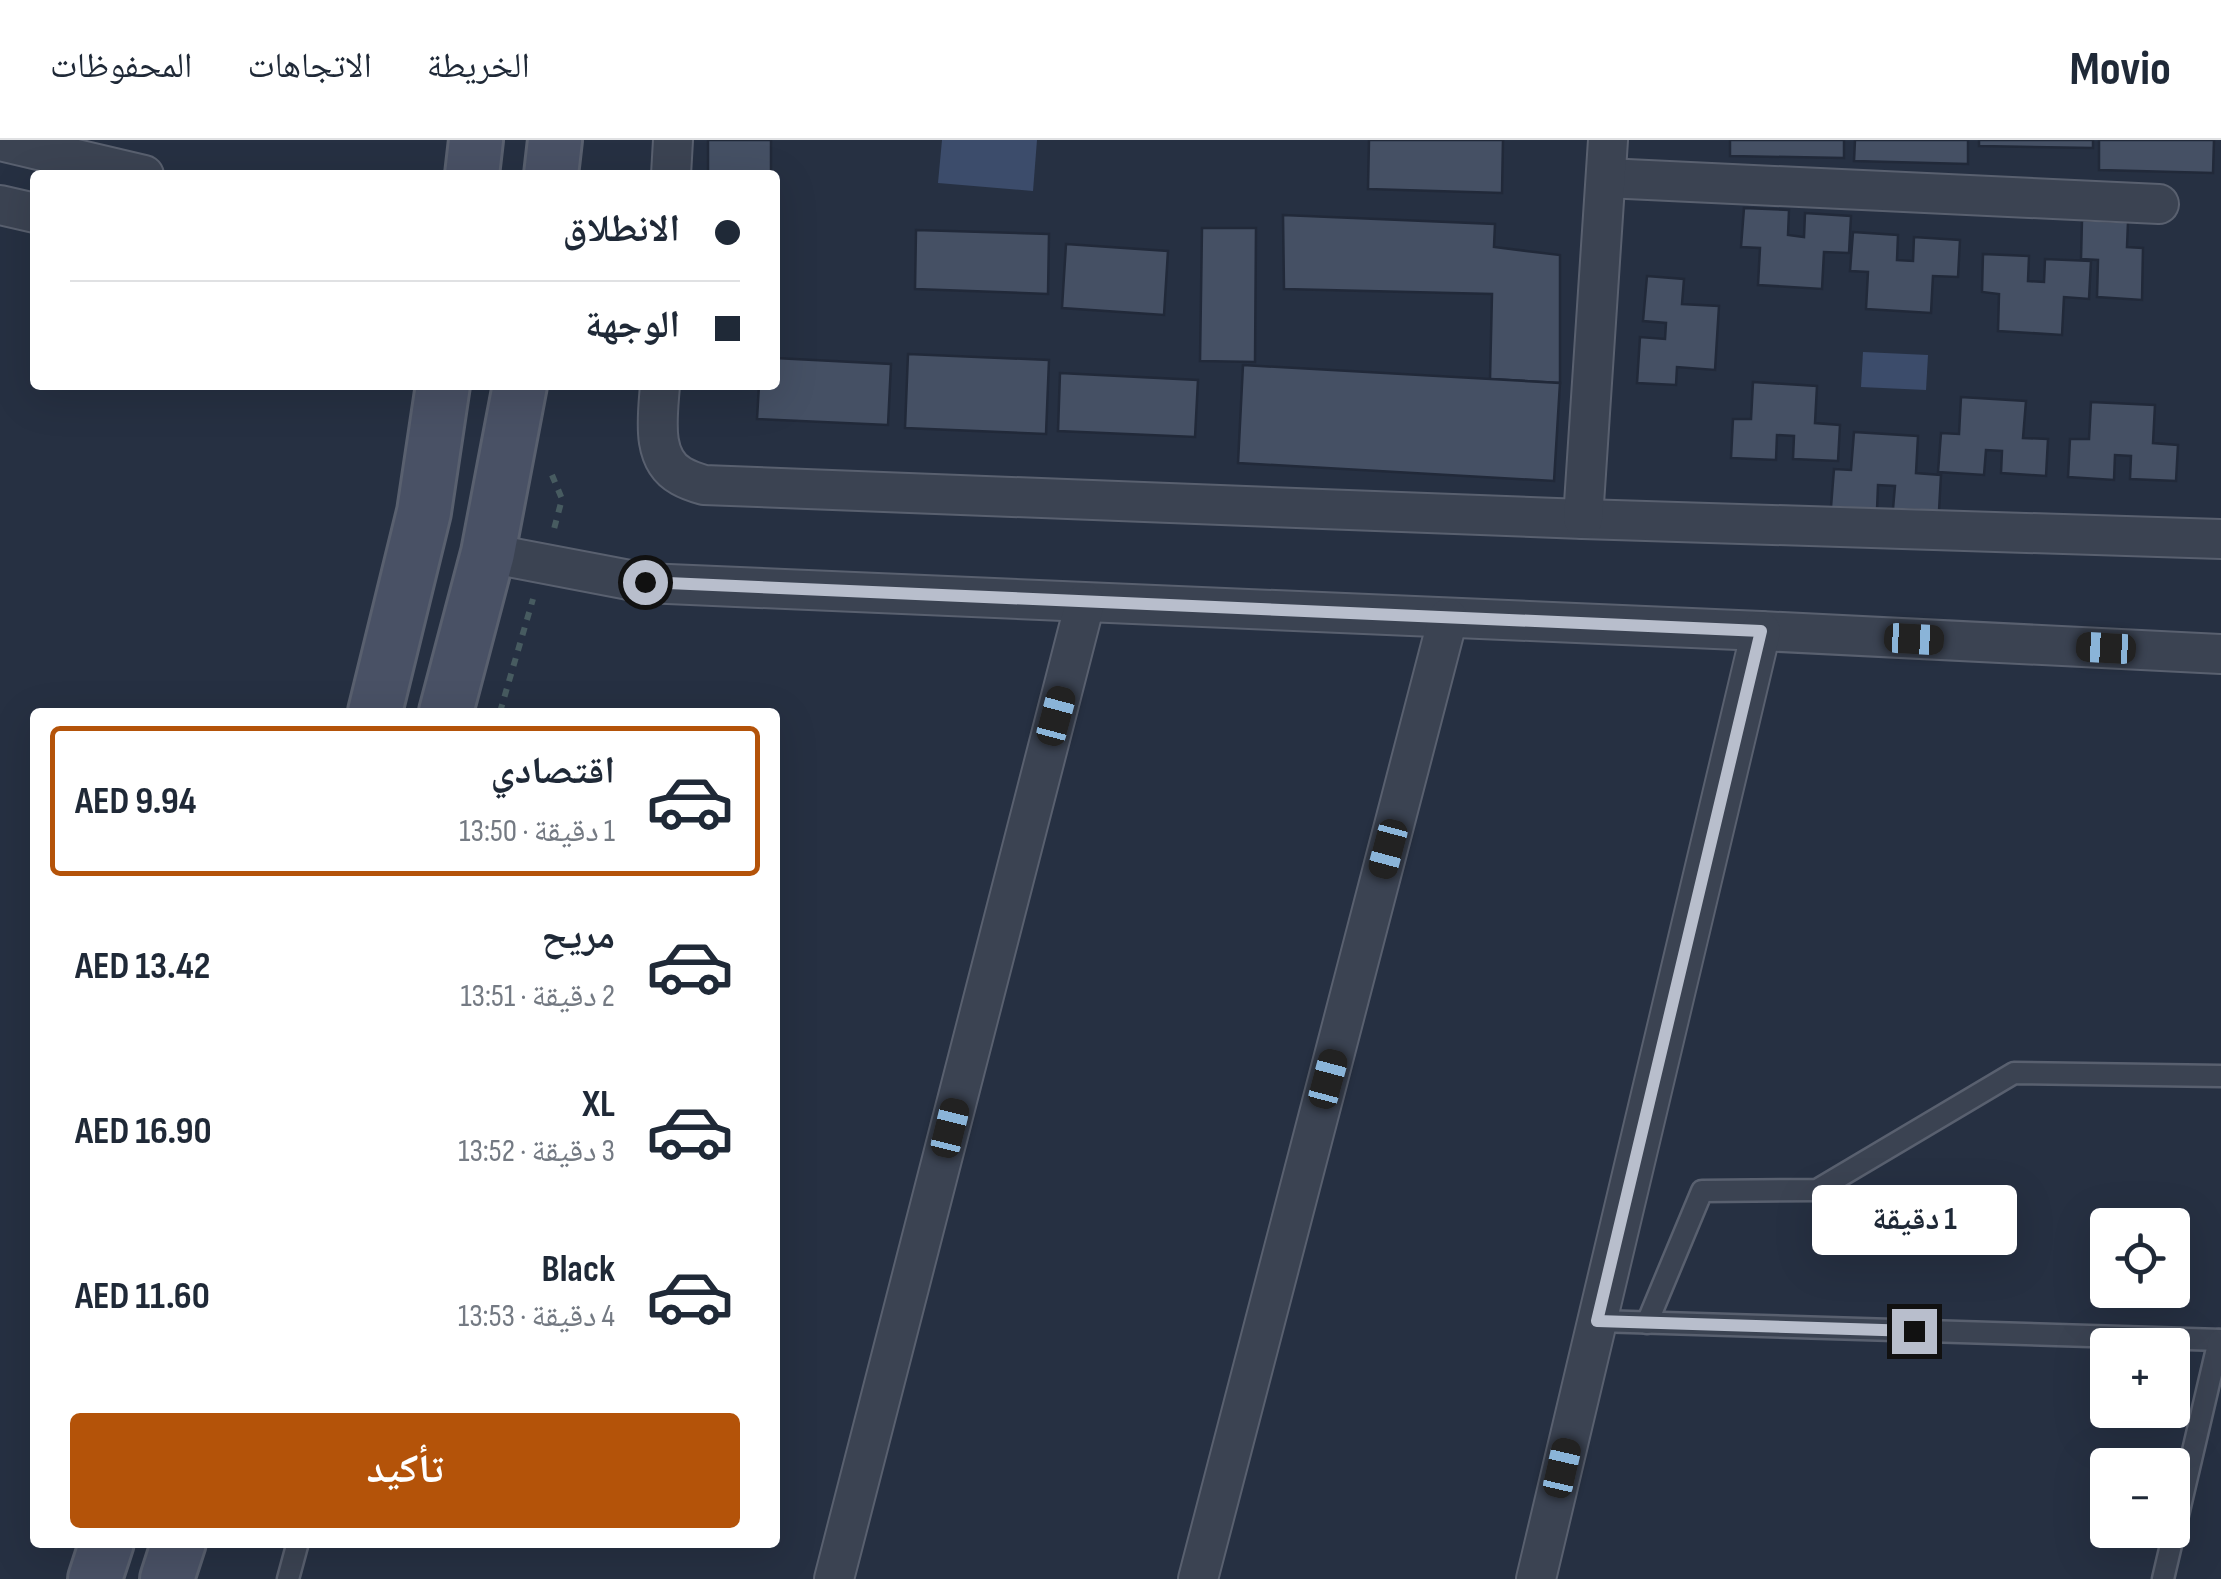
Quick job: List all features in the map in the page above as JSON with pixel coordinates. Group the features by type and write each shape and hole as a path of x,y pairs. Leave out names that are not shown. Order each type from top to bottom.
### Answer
{"main road":[{"path":"473,170 476,140"},
{"path":"552,170 555,140"},
{"path":"377,708 424,512 442,390"},
{"path":"447,708 488,553 519,390"},
{"path":"94,1579 105,1548"},
{"path":"166,1579 176,1548"}],"street":[{"path":"0,140 123,170"},
{"path":"671,170 673,140"},
{"path":"1583,519 1608,140"},
{"path":"1606,178 2159,204"},
{"path":"0,205 30,213"},
{"path":"660,390 657,432 662,456 678,475 704,486 2221,539"},
{"path":"488,553 645,582 2221,654"},
{"path":"834,1579 1085,603"},
{"path":"1198,1579 1448,618"},
{"path":"1536,1579 1761,631"}],"lane":[{"path":"1647,1323 1702,1191 1816,1190 2014,1073 2221,1076"},
{"path":"1597,1321 2220,1340 2163,1579"},
{"path":"288,1579 296,1548"}],"water":[{"path":"942,140 1037,140 1033,191 938,183"},
{"path":"1863,352 1928,355 1926,390 1861,387"}],"building":[{"path":"708,140 771,140 771,170 708,170"},
{"path":"1369,140 1503,140 1502,193 1368,189"},
{"path":"1730,140 1844,140 1844,158 1730,156"},
{"path":"1855,140 1968,140 1968,164 1854,161"},
{"path":"1979,140 2093,140 2093,148 1979,146"},
{"path":"2099,140 2214,140 2213,173 2099,170"},
{"path":"1744,208 1789,210 1788,235 1804,237 1805,213 1851,216 1849,253 1824,252 1822,289 1758,285 1760,248 1741,247"},
{"path":"1283,215 1495,224 1494,247 1560,255 1560,383 1490,379 1492,294 1284,289"},
{"path":"2082,220 2128,222 2127,247 2143,248 2142,300 2097,297 2098,260 2081,259"},
{"path":"1202,228 1256,228 1255,362 1200,361"},
{"path":"916,230 1049,234 1048,294 915,289"},
{"path":"1853,232 1898,235 1897,260 1913,261 1914,237 1960,240 1958,277 1933,276 1931,313 1866,309 1868,272 1850,271"},
{"path":"1066,244 1168,251 1164,315 1062,308"},
{"path":"1983,254 2029,256 2028,281 2044,282 2045,259 2091,261 2089,299 2064,297 2062,335 1998,331 1999,294 1982,292"},
{"path":"1647,276 1684,279 1682,304 1719,306 1715,370 1677,367 1676,385 1637,383 1640,337 1665,339 1666,323 1643,321"},
{"path":"908,354 1049,360 1046,434 905,428"},
{"path":"780,358 891,364 888,425 757,419 759,390 780,390"},
{"path":"1243,365 1560,383 1554,481 1238,463"},
{"path":"1060,373 1198,380 1195,437 1058,431"},
{"path":"1753,382 1817,386 1815,423 1840,425 1838,461 1793,459 1794,436 1777,435 1776,460 1731,458 1733,419 1751,419"},
{"path":"1961,397 2026,401 2023,438 2048,439 2046,476 2001,473 2002,451 1986,450 1984,475 1938,472 1941,433 1959,434"},
{"path":"2091,402 2155,405 2153,443 2178,445 2176,481 2130,479 2131,456 2115,455 2114,480 2068,477 2070,439 2089,439"},
{"path":"1854,432 1918,436 1916,473 1941,475 1939,511 1893,509 1895,486 1878,485 1877,510 1831,507 1834,469 1851,470"}],"route":[{"path":"645,582 1761,631 1597,1321 1914,1331"}]}
